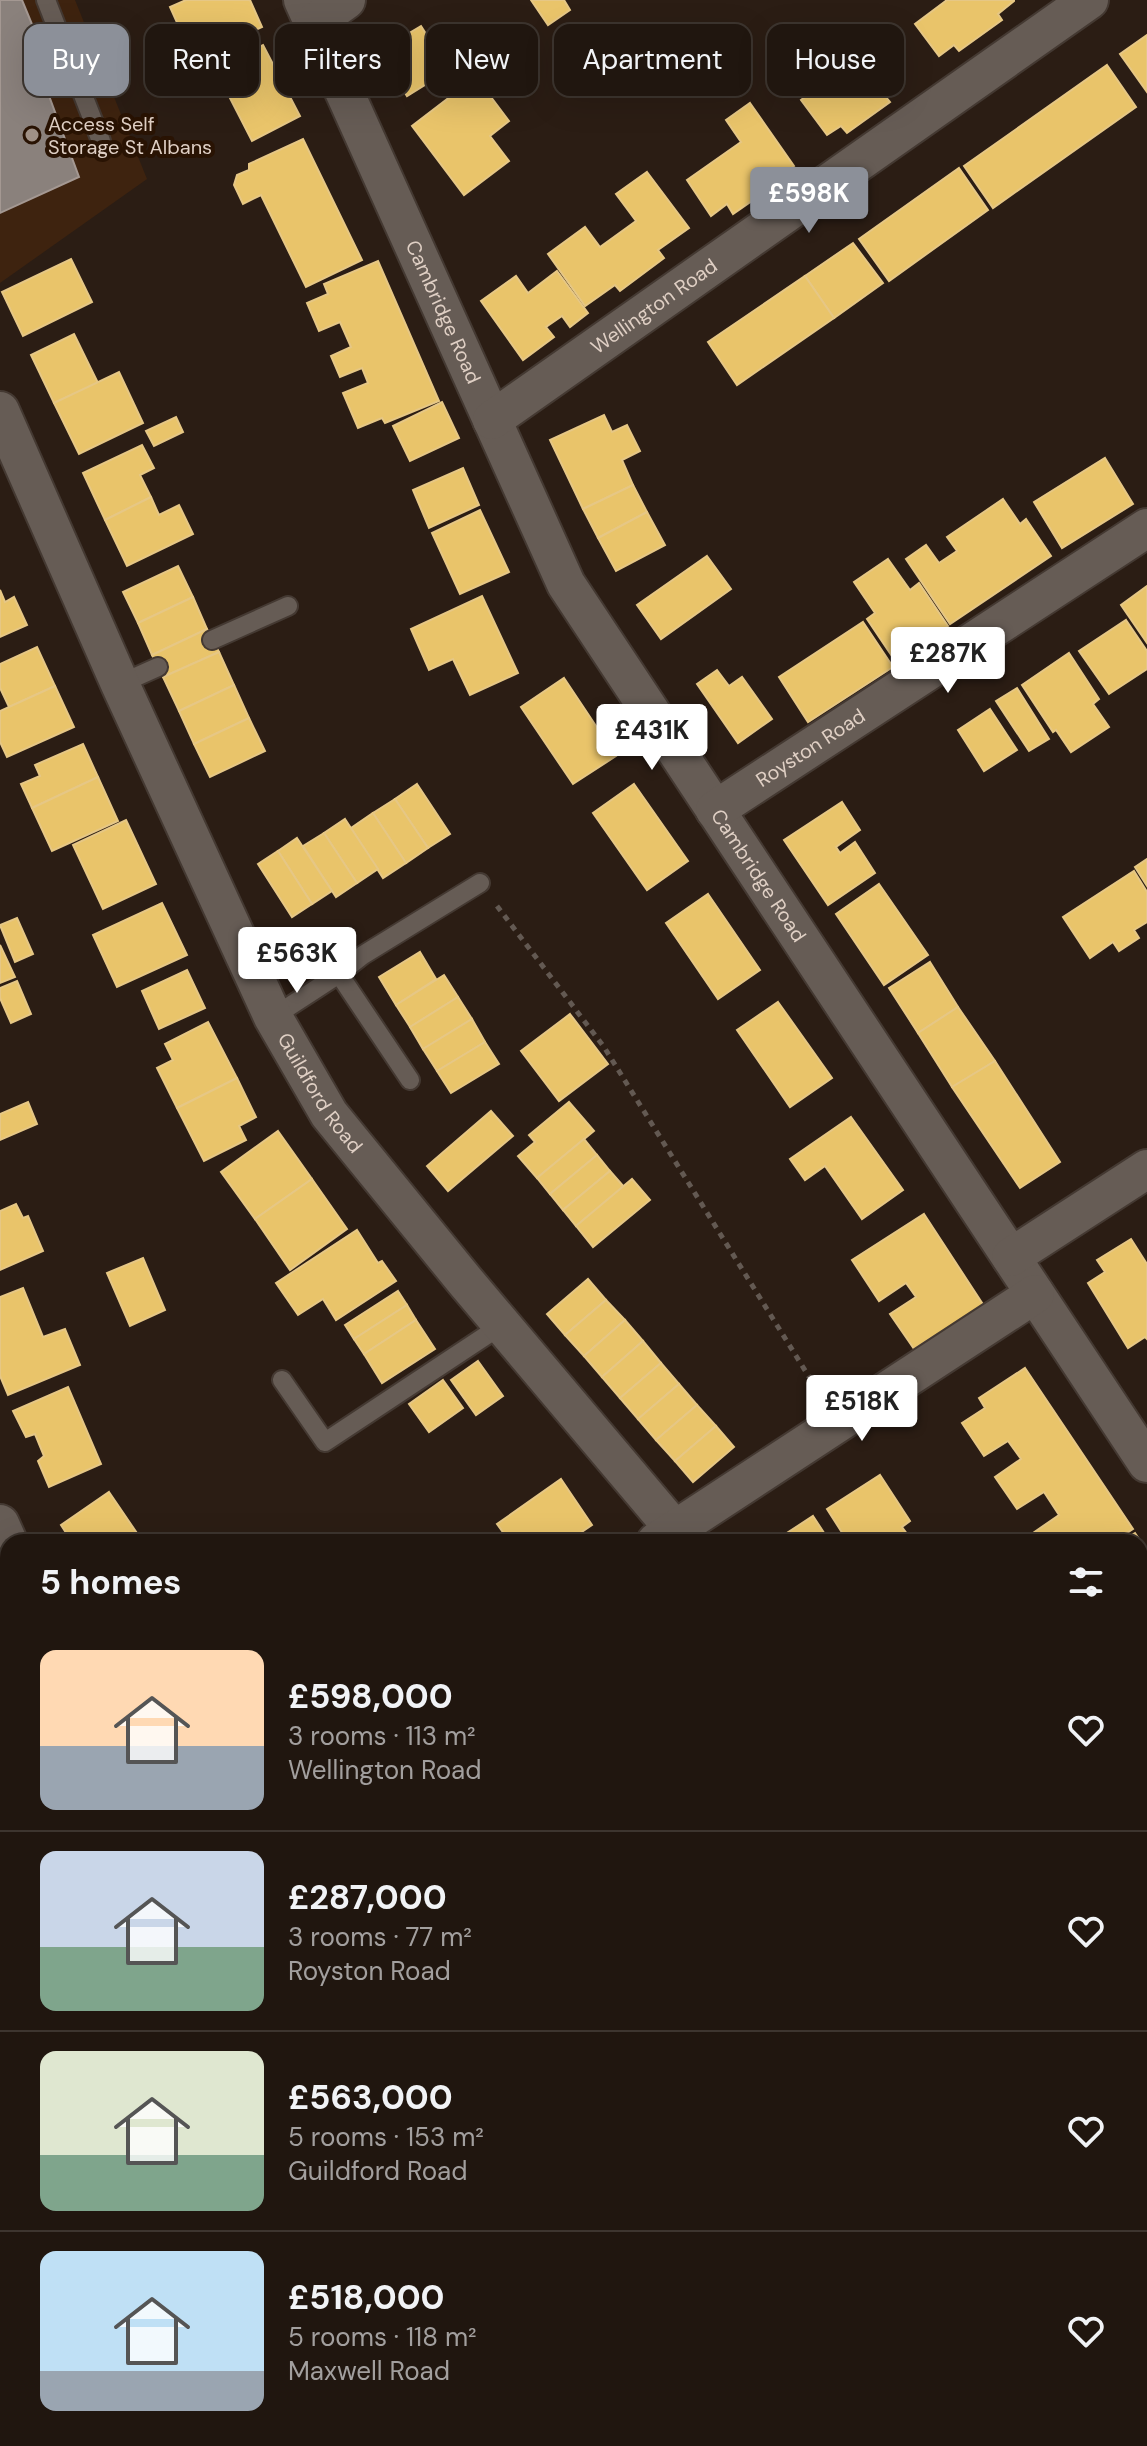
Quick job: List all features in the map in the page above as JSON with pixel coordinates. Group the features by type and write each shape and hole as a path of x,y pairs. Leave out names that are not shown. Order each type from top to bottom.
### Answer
{"street":[{"path":"308,12 346,0"},
{"name":"Wellington Road","path":"492,420 1089,0"},
{"name":"Cambridge Road","path":"308,12 566,584 1147,1463"},
{"name":"Guildford Road","path":"0,411 120,684 273,1017 329,1114 502,1325 663,1534"},
{"name":"Royston Road","path":"715,810 1147,528"},
{"path":"1011,1257 1147,1169"},
{"path":"668,1534 1035,1294"}],"lane":[{"path":"46,0 101,141"},
{"path":"212,640 288,606"},
{"path":"120,684 158,667"},
{"path":"273,1017 363,955 480,883"},
{"path":"339,974 410,1080"},
{"path":"282,1380 325,1442 502,1325"}],"path":[{"path":"480,883 604,1047 837,1422"}],"shaded area":[{"path":"0,0 75,0 85,24 24,24 24,96 114,96 147,179 0,283"}],"building: Homes":[{"path":"186,0 250,0 262,27 259,28 259,24 178,24 170,7"},
{"path":"531,0 564,0 570,10 548,25"},
{"path":"947,0 1014,1 998,14 1002,20 959,51 954,45 939,56 915,24"},
{"path":"421,26 426,34 426,84 410,94 410,33"},
{"path":"1147,35 1147,92 1120,54"},
{"path":"263,45 275,68 275,96 290,96 300,116 252,141 229,96 259,96 259,47"},
{"path":"1107,65 1136,107 993,208 964,166"},
{"path":"451,96 490,96 509,121 490,136 509,161 464,195 412,126"},
{"path":"806,96 885,96 890,102 847,133 841,126 827,135 801,100"},
{"path":"750,103 794,166 778,177 779,182 733,214 727,204 711,216 687,180 741,142 726,120"},
{"path":"303,139 362,260 306,287 261,195 243,204 234,185 237,175 249,170 249,164"},
{"path":"959,168 988,210 889,281 859,239"},
{"path":"647,172 689,228 658,250 664,258 620,291 615,285 585,306 548,254 585,227 600,247 636,221 616,194"},
{"path":"853,243 883,283 834,318 805,276"},
{"path":"71,259 92,302 23,336 2,292"},
{"path":"378,261 439,401 385,423 382,418 358,428 343,393 368,383 362,368 340,377 331,356 351,347 340,322 319,331 307,303 328,294 324,284"},
{"path":"557,271 588,313 570,327 562,316 546,327 554,337 523,360 481,301 516,276 528,293"},
{"path":"805,276 834,318 737,385 708,342"},
{"path":"74,334 98,383 54,403 31,355"},
{"path":"119,372 143,423 79,454 54,403"},
{"path":"442,402 459,438 410,461 393,426"},
{"path":"604,415 612,432 627,425 640,451 622,460 633,485 583,509 550,440"},
{"path":"176,417 183,432 154,446 146,431"},
{"path":"142,445 154,468 140,475 151,497 105,520 83,473"},
{"path":"1105,458 1133,504 1062,548 1034,502"},
{"path":"463,468 479,505 429,528 413,490"},
{"path":"633,485 647,512 598,538 583,509"},
{"path":"151,497 159,515 179,505 193,534 127,566 105,520"},
{"path":"1003,499 1020,524 1026,519 1051,556 950,624 906,559 926,545 939,563 957,551 947,537"},
{"path":"480,510 509,572 460,594 432,533"},
{"path":"647,512 665,545 616,571 598,538"},
{"path":"707,556 731,589 661,639 637,605"},
{"path":"888,559 910,590 919,583 948,626 896,662 867,619 875,613 854,582"},
{"path":"178,566 193,597 138,623 123,592"},
{"path":"1147,586 1147,643 1121,605"},
{"path":"0,590 5,602 14,597 27,625 0,637"},
{"path":"482,596 518,673 470,695 453,659 429,670 411,629"},
{"path":"193,597 207,629 152,655 138,623"},
{"path":"1126,620 1147,651 1147,669 1109,694 1079,651"},
{"path":"863,622 893,667 808,722 779,677"},
{"path":"207,629 219,652 163,677 152,655"},
{"path":"37,647 55,686 9,707 0,688 0,664"},
{"path":"219,652 234,685 179,711 163,677"},
{"path":"1069,653 1099,699 1093,704 1109,727 1071,752 1056,730 1053,732 1022,685"},
{"path":"717,670 729,686 742,677 772,719 738,743 697,684"},
{"path":"564,678 616,756 573,784 521,707"},
{"path":"234,685 249,718 194,744 179,711"},
{"path":"55,686 74,727 7,757 0,742 0,711"},
{"path":"1017,688 1049,739 1029,751 996,701"},
{"path":"990,709 1017,750 984,771 958,730"},
{"path":"249,718 265,751 210,777 194,744"},
{"path":"83,744 98,777 32,808 21,784 40,776 35,765"},
{"path":"98,777 118,821 52,851 32,808"},
{"path":"417,784 450,834 428,848 395,799"},
{"path":"634,784 688,861 647,890 593,813"},
{"path":"395,799 428,848 406,863 373,813"},
{"path":"842,802 860,830 836,847 840,853 855,842 875,873 828,905 784,840"},
{"path":"373,813 406,863 383,878 351,828"},
{"path":"345,819 378,869 357,883 324,833"},
{"path":"126,820 156,884 103,909 73,845"},
{"path":"324,833 357,883 336,897 303,846"},
{"path":"297,838 332,891 312,904 278,851"},
{"path":"278,851 312,904 292,917 258,864"},
{"path":"1147,859 1147,886 1135,867"},
{"path":"1134,871 1147,892 1147,922 1134,930 1139,938 1119,951 1113,942 1090,958 1063,917"},
{"path":"879,884 928,955 884,985 836,914"},
{"path":"708,894 760,970 718,999 666,923"},
{"path":"162,903 187,955 117,987 93,935"},
{"path":"17,918 33,954 15,962 0,925"},
{"path":"0,945 15,977 0,983"},
{"path":"420,952 436,979 396,1005 379,977"},
{"path":"930,962 958,1007 918,1033 889,988"},
{"path":"187,970 205,1008 159,1029 142,991"},
{"path":"444,975 458,997 410,1027 396,1005"},
{"path":"17,981 31,1014 11,1023 0,998 0,988"},
{"path":"458,997 472,1019 423,1049 410,1027"},
{"path":"778,1002 832,1078 790,1107 737,1030"},
{"path":"958,1007 995,1061 952,1087 918,1033"},
{"path":"570,1014 608,1064 559,1101 521,1051"},
{"path":"472,1019 485,1042 437,1071 423,1049"},
{"path":"208,1022 237,1078 177,1108 157,1068 173,1060 165,1044"},
{"path":"485,1042 499,1064 451,1093 437,1071"},
{"path":"995,1061 1060,1162 1020,1188 952,1087"},
{"path":"237,1078 256,1117 239,1126 246,1140 204,1161 177,1108"},
{"path":"28,1102 37,1124 0,1140 0,1114"},
{"path":"569,1102 594,1131 537,1178 518,1156 535,1142 529,1135"},
{"path":"491,1111 513,1136 448,1191 427,1166"},
{"path":"851,1117 903,1190 862,1219 825,1166 805,1180 790,1159"},
{"path":"278,1131 312,1179 255,1219 221,1172"},
{"path":"584,1139 597,1155 550,1194 537,1178"},
{"path":"597,1155 610,1171 563,1210 550,1194"},
{"path":"610,1171 624,1187 576,1226 563,1210"},
{"path":"312,1179 347,1229 290,1270 255,1219"},
{"path":"632,1179 650,1200 593,1247 576,1226"},
{"path":"16,1204 23,1218 28,1216 43,1251 0,1270 0,1211"},
{"path":"924,1214 986,1309 938,1341 934,1336 914,1349 890,1314 916,1297 906,1283 879,1301 852,1260"},
{"path":"357,1230 378,1263 382,1261 396,1281 336,1320 323,1299 298,1315 276,1283"},
{"path":"1131,1239 1147,1264 1147,1339 1145,1337 1128,1348 1088,1283 1105,1272 1097,1260"},
{"path":"143,1258 165,1310 130,1326 107,1273"},
{"path":"588,1279 606,1300 565,1335 547,1314"},
{"path":"23,1288 43,1337 65,1329 80,1365 8,1395 0,1376 0,1297"},
{"path":"398,1291 407,1305 354,1339 345,1325"},
{"path":"606,1300 625,1320 584,1356 565,1335"},
{"path":"407,1305 416,1320 364,1354 354,1339"},
{"path":"416,1320 435,1349 382,1383 364,1354"},
{"path":"625,1320 643,1341 602,1377 584,1356"},
{"path":"643,1341 661,1363 620,1398 602,1377"},
{"path":"478,1361 503,1396 476,1415 451,1380"},
{"path":"661,1363 679,1384 638,1419 620,1398"},
{"path":"1025,1368 1133,1529 1125,1534 1034,1534 1059,1515 1044,1492 1017,1509 995,1477 1021,1459 1008,1441 984,1456 962,1423 985,1408 979,1398"},
{"path":"443,1380 463,1408 429,1432 409,1404"},
{"path":"679,1384 697,1405 656,1440 638,1419"},
{"path":"68,1387 101,1464 49,1487 38,1461 44,1456 35,1434 26,1437 13,1411"},
{"path":"697,1405 716,1426 675,1461 656,1440"},
{"path":"716,1426 734,1447 693,1482 675,1461"},
{"path":"880,1475 910,1521 902,1527 907,1534 843,1534 827,1509"},
{"path":"561,1479 592,1525 579,1534 504,1534 497,1524"},
{"path":"109,1492 138,1534 67,1534 61,1525"},
{"path":"813,1516 825,1534 785,1534"}],"building: Industry":[{"name":"Access Self Storage St Albans","path":"0,0 22,0 32,24 24,24 24,96 49,96 79,177 0,213"}],"place":[{"name":"Access Self Storage St Albans","path":"32,135"}]}
